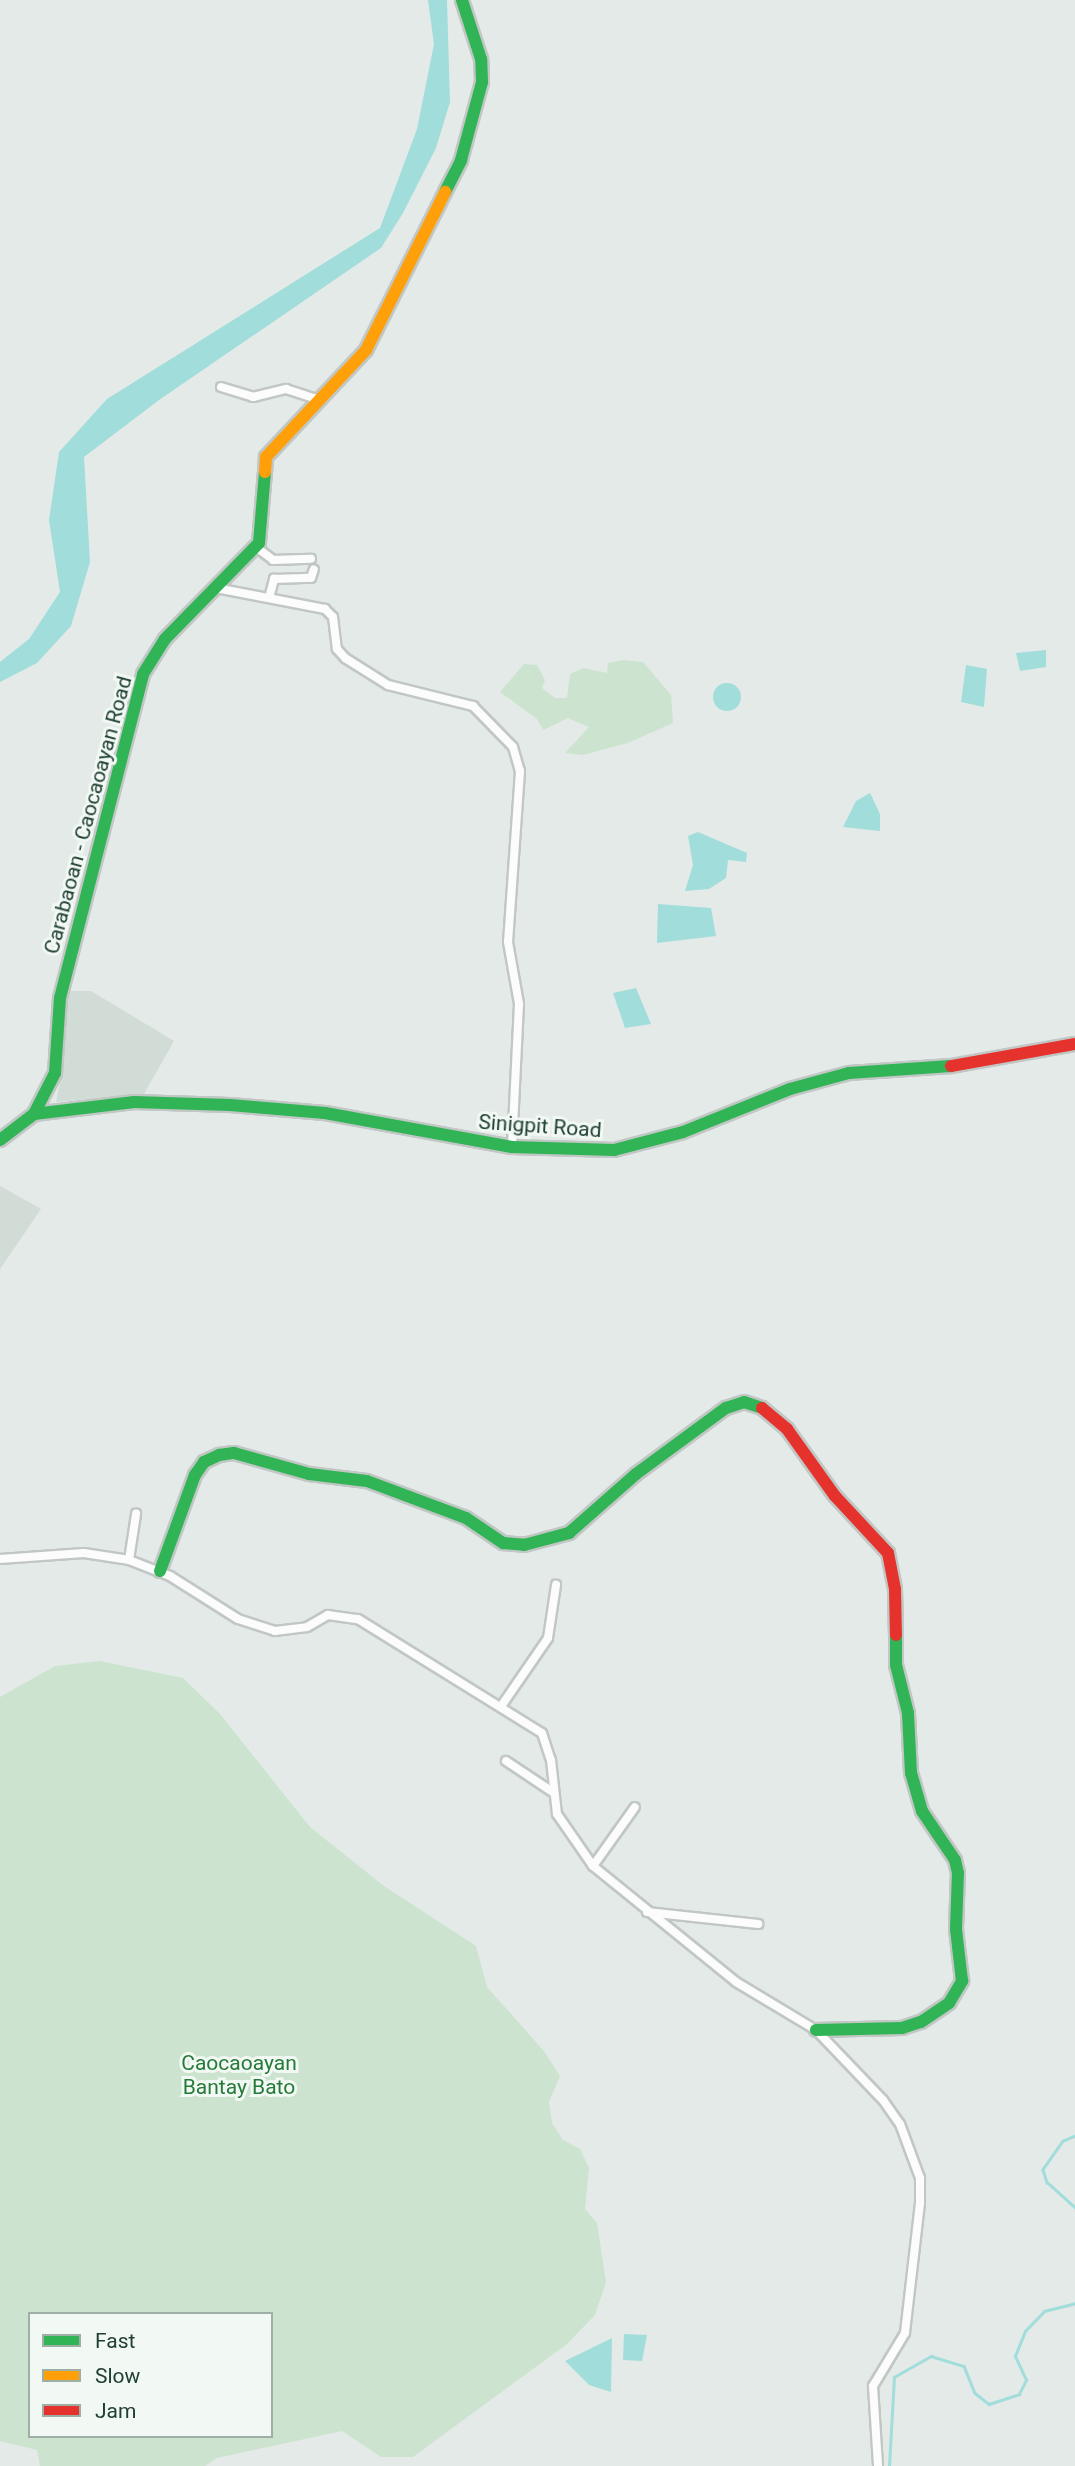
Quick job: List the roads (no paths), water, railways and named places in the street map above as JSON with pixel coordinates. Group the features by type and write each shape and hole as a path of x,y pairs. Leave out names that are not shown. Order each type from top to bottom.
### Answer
{"street":[{"path":"311,559 273,560 256,547 266,457 317,399 366,350 461,160 482,82 481,59 462,0"},
{"path":"221,387 259,397 286,389 317,399"},
{"name":"Carabaoan - Caocaoayan Road","path":"0,1140 34,1114 55,1073 60,999 143,674 165,639 256,547"},
{"path":"269,598 274,579 307,579 314,569"},
{"path":"216,588 325,609 333,617 337,649 345,659 388,685 473,706 513,747 520,772 508,942 519,1004 512,1147"},
{"name":"Sinigpit Road","path":"34,1114 134,1102 230,1105 325,1113 512,1147 614,1150 683,1132 790,1089 849,1073 968,1065 1075,1044"},
{"path":"160,1571 195,1475 204,1462 219,1455 234,1453 309,1474 367,1481 466,1518 503,1543 524,1545 569,1533 636,1474 726,1408 744,1402 763,1408 786,1429 841,1503 888,1553 895,1589 896,1665 908,1713 911,1773 922,1811 955,1860 958,1873 956,1919 962,1982 949,2003 921,2022 902,2028 817,2030"},
{"path":"129,1560 136,1514"},
{"path":"0,1559 85,1553 129,1560 160,1571 239,1619 275,1631 299,1629 328,1615 358,1619 502,1705 541,1733 551,1760 551,1791 569,1836 593,1866 736,1982 817,2030 892,2110 920,2178 911,2311 902,2341 879,2370 873,2386 878,2466"},
{"path":"502,1705 548,1637 556,1586"},
{"path":"506,1761 551,1791"},
{"path":"593,1866 635,1807"},
{"path":"647,1912 758,1924"}],"water":[{"path":"428,0 447,0 450,102 436,148 403,213 381,248 159,400 84,457 90,562 71,626 37,663 0,682 0,662 29,639 60,592 49,520 59,452 107,399 380,228 417,129 434,44"},
{"path":"1046,650 1046,667 1020,671 1016,653"},
{"path":"966,665 987,669 984,707 961,702"},
{"path":"727,683 737,687 741,697 737,707 727,711 717,707 713,697 717,687"},
{"path":"870,793 880,814 880,831 843,827 856,801"},
{"path":"698,832 747,853 746,862 728,860 726,878 709,889 685,891 693,865 688,836"},
{"path":"658,904 711,908 716,936 657,943"},
{"path":"636,988 651,1024 625,1028 613,993"},
{"path":"624,2334 647,2335 642,2361 623,2360"},
{"path":"612,2338 611,2392 589,2385 565,2361"}],"waterway":[{"path":"1075,2136 1063,2141 1043,2170 1047,2182 1075,2207"},
{"path":"889,2466 894,2377 931,2356 964,2366 975,2393 989,2404 1019,2394 1026,2380 1015,2356 1025,2331 1044,2311 1075,2303"}],"park label":[{"name":"Caocaoayan Bantay Bato","path":"239,2075"}]}
